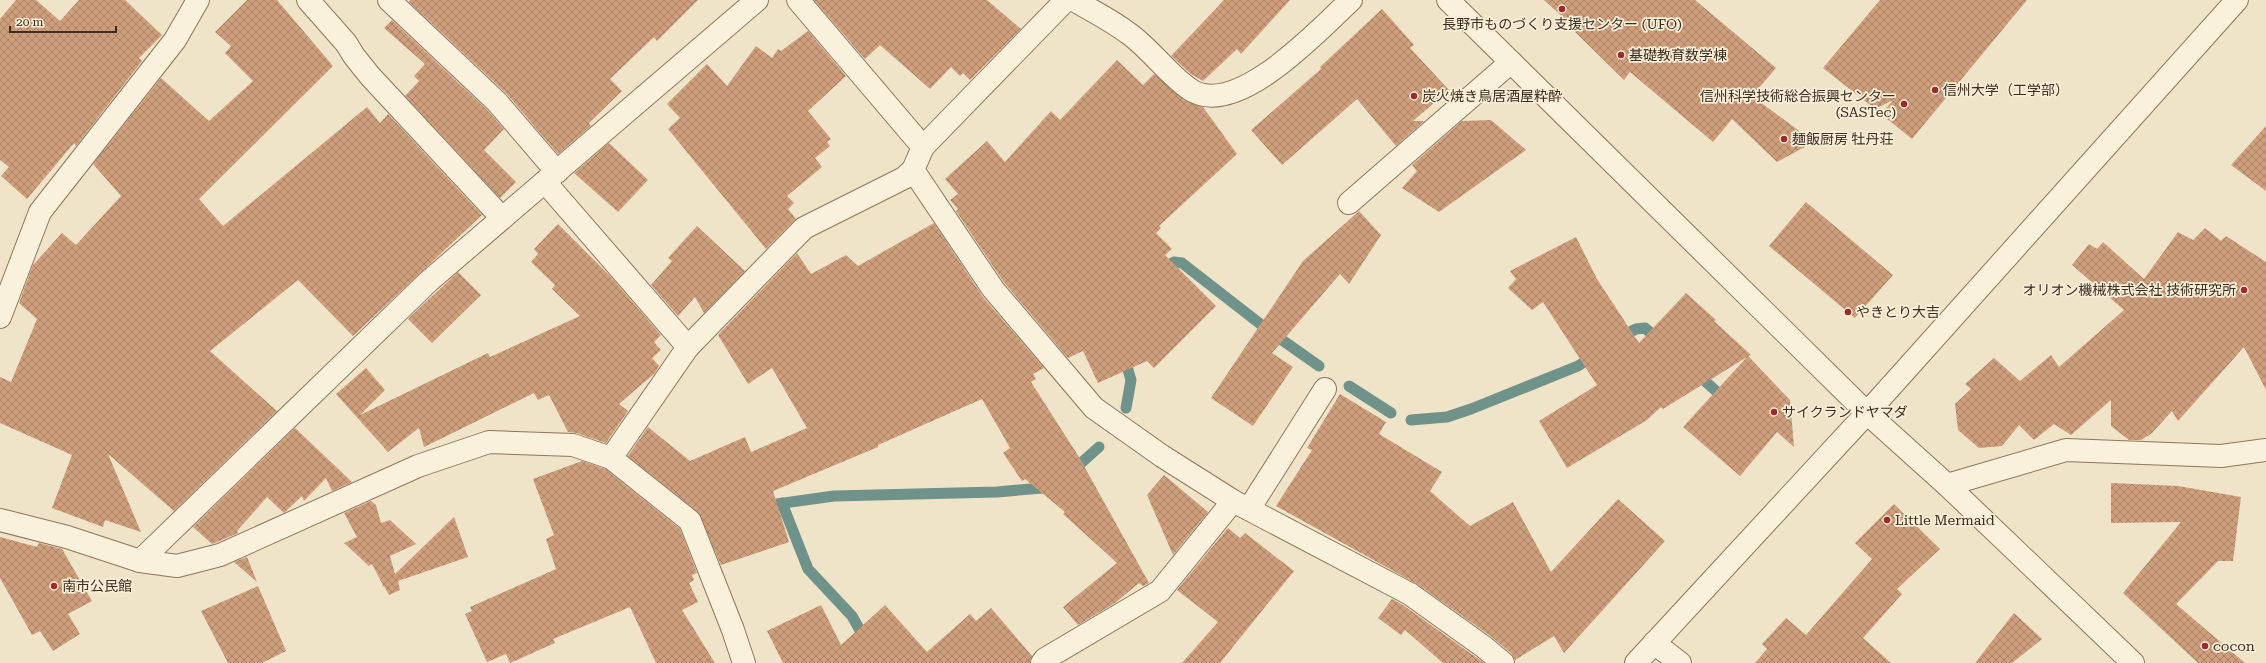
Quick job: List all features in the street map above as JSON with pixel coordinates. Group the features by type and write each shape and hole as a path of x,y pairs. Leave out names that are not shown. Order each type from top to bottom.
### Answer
{"street":[{"path":"0,317 40,212 176,40 198,0"},
{"path":"308,0 346,43 370,76 502,218"},
{"path":"389,0 497,102 551,177 688,347"},
{"path":"140,561 429,281 757,0"},
{"path":"798,0 923,147"},
{"path":"611,458 688,347 804,228 904,178 913,170 923,147 1066,0"},
{"path":"1074,0 1128,33 1190,90 1204,96 1238,89 1274,70 1351,0"},
{"path":"1448,0 1867,413 1947,485 2133,663"},
{"path":"1636,663 1867,413 2237,0"},
{"path":"1349,203 1512,62"},
{"path":"913,170 993,289 1094,408 1162,456 1240,505 1410,594 1484,647 1503,663"},
{"path":"1042,663 1045,659 1160,591 1240,505 1325,388"},
{"path":"0,520 67,536 140,561 177,566 220,555 418,466 488,442 573,445 611,458 690,521 744,663"},
{"path":"1947,485 2066,450 2221,456 2266,450"},
{"path":"1654,643 1680,663"}],"building":[{"path":"16,0 36,0 60,21 79,0 125,0 162,35 139,58 142,61 76,146 74,143 27,199 1,176 9,167 0,160 0,19"},
{"path":"247,0 277,0 333,66 199,199 223,226 367,107 380,123 388,114 482,215 353,336 298,280 210,351 277,411 174,511 108,454 141,532 105,520 103,527 52,508 72,455 0,423 0,377 11,382 37,319 19,303 33,265 62,233 76,245 121,196 93,164 161,78 209,121 253,81 225,53 231,46 215,32"},
{"path":"410,0 698,0 657,41 654,37 610,79 622,91 589,123 591,126 558,154 506,93 409,2"},
{"path":"814,0 987,0 1021,29 970,80 963,73 960,76 951,67 930,89 880,45 865,59"},
{"path":"1224,0 1290,0 1241,54 1237,49 1203,81 1191,74 1171,56"},
{"path":"1544,0 1695,0 1776,68 1752,96 1814,142 1777,162 1732,119 1713,142 1630,72 1624,80 1572,29 1574,27"},
{"name":"信州科学技術総合振興センター (SASTec)","path":"1880,0 2027,0 1912,139 1881,114 1893,100 1875,109 1823,68"},
{"path":"1382,9 1414,45 1410,48 1449,90 1413,121 1424,121 1396,146 1357,99 1282,165 1251,130 1321,69 1320,67"},
{"path":"392,20 488,111 504,129 484,150 516,182 500,198 405,96 419,81 414,76 425,64 384,28"},
{"path":"808,31 846,76 808,111 831,139 827,142 830,146 815,158 822,167 787,196 794,203 788,209 796,219 766,249 668,129 680,118 667,104 707,64 727,86 756,46 772,58 778,49 781,51"},
{"path":"1117,60 1143,85 1154,74 1184,100 1203,107 1237,154 1159,226 1161,228 1156,233 1172,249 1165,255 1216,306 1154,368 1147,361 1098,383 1083,351 1068,358 1003,281 956,211 958,209 950,200 958,194 945,179 987,141 1005,162 1051,111 1060,120"},
{"path":"1491,120 1526,150 1439,212 1402,188 1417,171 1412,165 1462,121"},
{"path":"2266,126 2266,191 2231,165"},
{"path":"609,143 648,180 618,212 574,173"},
{"path":"1806,202 1893,275 1855,318 1769,246"},
{"path":"1359,211 1381,235 1349,284 1340,274 1272,353 1293,367 1253,426 1211,398 1303,261"},
{"path":"934,223 983,297 1044,368 1033,374 1036,379 1031,382 1079,457 1149,583 1143,586 1139,583 1115,603 1078,625 1063,607 1117,563 1063,514 1065,512 1025,479 1022,481 1003,453 1010,448 982,399 878,445 878,447 773,491 789,542 721,565 698,512 628,456 648,427 690,461 745,437 751,452 807,428 772,368 748,384 718,335 797,253 811,274 846,255 858,266"},
{"path":"558,224 610,276 661,335 654,342 661,350 652,358 659,366 655,373 619,404 628,411 606,443 577,433 568,432 549,395 538,400 534,393 424,447 419,428 388,452 336,394 366,368 385,390 360,415 488,353 490,357 580,316 552,289 555,285 531,262 538,254 534,249"},
{"path":"697,226 745,271 704,313 695,297 678,316 651,285 672,261 668,258"},
{"path":"2205,228 2221,241 2226,236 2266,262 2266,390 2244,347 2178,421 2172,411 2152,433 2141,440 2129,440 2111,426 2111,400 2071,435 2054,424 2034,440 2019,425 2002,446 1979,448 1958,430 1955,404 1971,389 1965,384 1994,358 2020,381 2051,355 2059,367 2124,310 2072,265 2089,244 2097,249 2103,242 2144,279 2178,232 2193,240"},
{"path":"1576,237 1597,279 1639,343 1686,293 1716,320 1714,321 1751,355 1748,356 1790,400 1794,447 1777,432 1740,476 1683,427 1747,357 1663,409 1661,407 1647,420 1567,468 1539,421 1597,385 1543,302 1532,310 1508,288 1516,279 1510,271"},
{"path":"458,272 481,295 432,343 408,319"},
{"path":"1340,394 1386,422 1379,434 1442,472 1430,491 1470,526 1513,502 1551,572 1618,499 1665,541 1564,653 1554,636 1515,660 1511,653 1492,637 1417,584 1276,506 1312,450 1307,448"},
{"path":"295,428 352,482 332,491 326,478 304,501 302,496 284,513 267,497 237,531 238,533 212,544 193,527"},
{"path":"582,461 605,469 680,529 697,573 692,575 694,580 689,583 698,602 682,610 715,663 656,663 630,607 553,639 555,643 510,663 506,654 487,662 465,614 472,611 470,607 556,569 546,539 554,535 533,479"},
{"path":"1164,475 1208,512 1173,555 1147,495"},
{"path":"2111,483 2178,486 2241,497 2233,561 2218,561 2176,604 2245,663 2198,663 2123,593 2181,522 2111,523"},
{"path":"371,501 376,505 381,523 390,520 416,544 390,556 395,574 454,517 468,557 398,581 400,590 389,595 384,586 382,587 383,585 372,564 369,566 344,543 357,537 344,513"},
{"path":"1894,504 1940,549 1897,589 1902,594 1863,638 1891,663 1755,663 1767,649 1762,644 1786,618 1806,635 1872,559 1855,543"},
{"path":"1228,528 1240,538 1245,533 1294,571 1220,663 1182,663 1218,622 1177,590"},
{"path":"0,537 37,547 39,543 62,549 92,601 68,614 80,634 53,651 40,631 32,635 0,578"},
{"path":"247,557 257,582 234,562"},
{"path":"258,586 286,651 262,663 228,663 201,611"},
{"path":"1392,599 1403,605 1484,663 1443,663 1405,630 1401,635 1378,618"},
{"path":"821,605 841,645 885,605 927,652 970,614 976,621 991,608 1032,656 1030,663 783,663 767,631"},
{"path":"2014,613 2042,639 2012,663 1975,663"}],"waterway":[{"path":"1160,270 1174,262 1182,263 1268,330 1319,366"},
{"path":"1618,338 1636,329 1645,328 1660,341"},
{"path":"1411,420 1447,417 1471,409 1578,366 1595,355"},
{"path":"1124,356 1131,380 1126,408"},
{"path":"1695,372 1727,401"},
{"path":"1349,386 1391,413"},
{"path":"1071,472 1099,447"},
{"path":"762,506 834,496 997,492 1042,488 1049,484"},
{"path":"782,503 808,569 852,616 866,641"}],"place":[{"name":"長野市ものづくり支援センター (UFO)","path":"1562,9"},
{"name":"基礎教育数学棟","path":"1621,55"},
{"name":"信州大学（工学部）","path":"1935,90"},
{"name":"炭火焼き鳥居酒屋粋酔","path":"1414,96"},
{"name":"信州科学技術総合振興センター (SASTec)","path":"1904,104"},
{"name":"麺飯厨房 牡丹荘","path":"1784,139"},
{"name":"オリオン機械株式会社 技術研究所","path":"2244,290"},
{"name":"やきとり大吉","path":"1848,312"},
{"name":"サイクランドヤマダ","path":"1774,412"},
{"name":"Little Mermaid","path":"1887,520"},
{"name":"南市公民館","path":"54,586"},
{"name":"cocon","path":"2205,646"}]}
